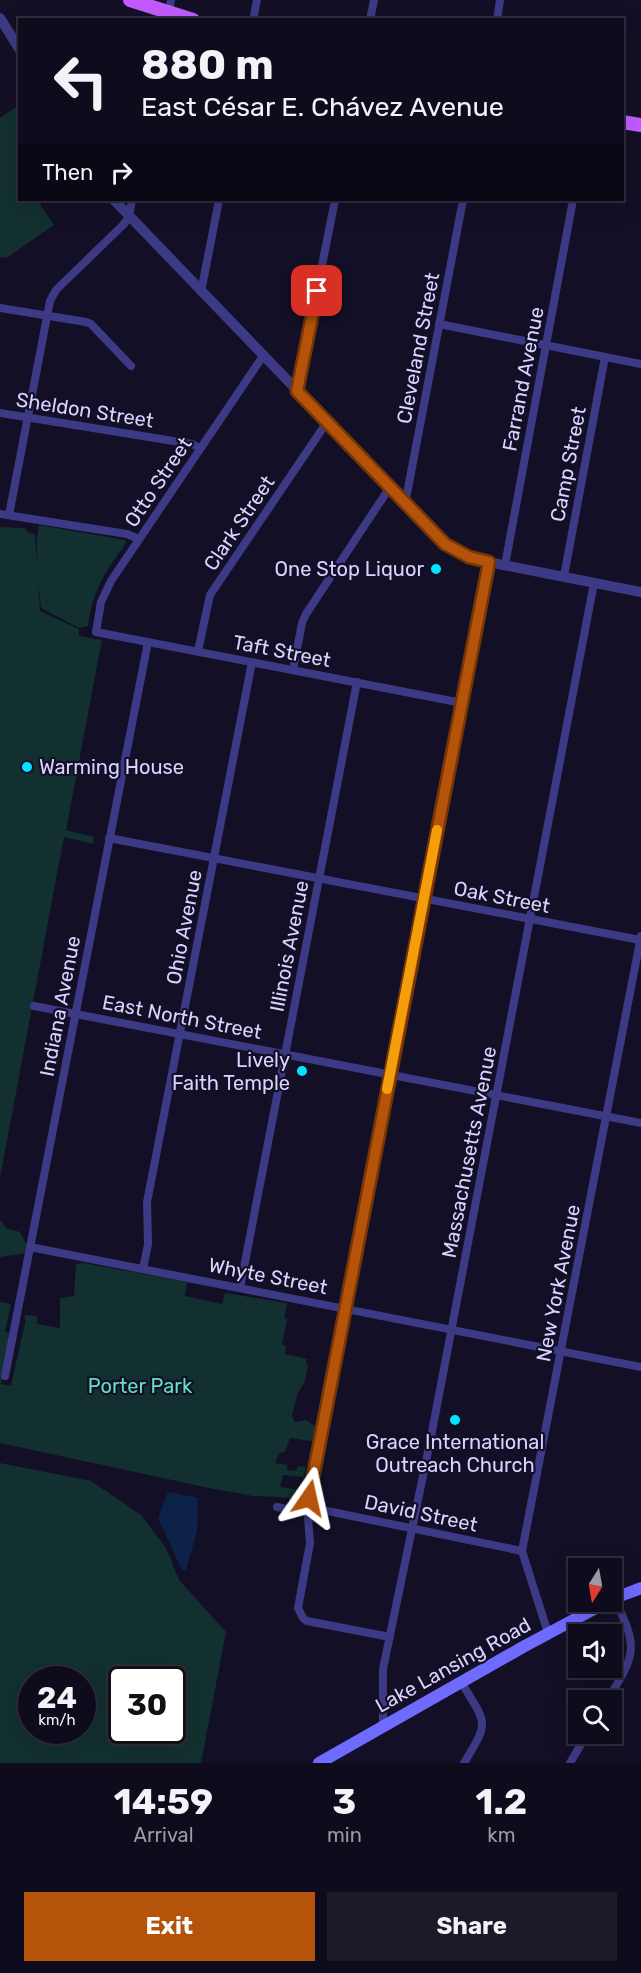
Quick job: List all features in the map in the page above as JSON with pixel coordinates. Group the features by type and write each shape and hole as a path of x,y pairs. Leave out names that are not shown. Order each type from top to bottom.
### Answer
{"main road":[{"path":"130,0 169,10 189,18"},
{"path":"624,122 641,126"},
{"name":"Lake Lansing Road","path":"622,1596 641,1588"},
{"name":"Lake Lansing Road","path":"320,1763 589,1612"}],"street":[{"path":"254,18 257,0"},
{"path":"370,18 374,0"},
{"path":"497,18 500,0"},
{"path":"0,18 18,47"},
{"path":"115,201 445,544 469,557 489,562 641,592"},
{"path":"132,201 129,217 123,225 56,290 50,301 28,418 4,514 127,534 139,539"},
{"path":"201,292 219,201"},
{"path":"297,391 335,201"},
{"name":"Cleveland Street","path":"405,504 463,201"},
{"name":"Farrand Avenue","path":"505,565 573,201"},
{"path":"0,308 91,324 131,366"},
{"path":"439,324 641,364"},
{"name":"Otto Street","path":"96,632 98,614 105,591 263,356"},
{"name":"Camp Street","path":"564,576 604,357"},
{"name":"Sheldon Street","path":"0,413 192,444 200,448"},
{"name":"Clark Street","path":"198,651 210,595 327,422"},
{"path":"293,670 302,623 306,614 390,487"},
{"path":"390,1637 308,1621 303,1618 298,1608 310,1543 308,1507 489,562"},
{"name":"Massachusetts Avenue","path":"382,1727 381,1678 452,1329 594,583"},
{"name":"Taft Street","path":"96,632 462,703"},
{"name":"Indiana Avenue","path":"5,1376 148,642"},
{"name":"Ohio Avenue","path":"143,1269 148,1244 147,1202 252,662"},
{"name":"Illinois Avenue","path":"240,1288 357,682"},
{"name":"Oak Street","path":"110,838 530,919 641,938"},
{"name":"New York Avenue","path":"548,1634 522,1551 641,938"},
{"name":"East North Street","path":"34,1006 641,1123"},
{"name":"Whyte Street","path":"30,1247 641,1367"},
{"name":"David Street","path":"277,1507 287,1509 308,1507 522,1551"},
{"path":"614,1690 626,1669 631,1651 631,1635 618,1612"},
{"path":"461,1683 483,1723 481,1735 464,1763"},
{"path":"570,1763 581,1744"}],"green space":[{"path":"18,106 18,201 44,201 40,204 54,225 6,258 0,257 0,118"},
{"path":"39,525 125,540 126,543 101,582 93,601 88,626 79,628 41,608 38,580 40,611 79,629 79,636 102,640 66,830 94,837 93,844 64,837 0,1178 0,527 25,528 29,533 35,534 37,564"},
{"path":"0,1220 6,1228 20,1232 26,1244 25,1253 0,1258"},
{"name":"Porter Park","path":"84,1263 187,1282 185,1296 222,1304 225,1293 287,1303 284,1318 287,1319 282,1344 286,1346 285,1354 307,1359 306,1364 308,1364 305,1381 297,1395 292,1416 295,1422 306,1420 318,1428 316,1442 290,1438 285,1452 279,1453 275,1463 287,1465 287,1470 296,1471 298,1466 306,1467 304,1477 283,1475 280,1487 299,1490 298,1498 253,1496 214,1489 0,1443 0,1302 11,1304 5,1332 10,1333 1,1384 11,1386 25,1315 37,1316 37,1324 60,1328 60,1298 74,1296 76,1264"},
{"path":"0,1463 91,1481 141,1515 166,1548 179,1580 226,1632 201,1763 0,1763"}],"water":[{"path":"170,1492 198,1498 197,1531 186,1570 182,1570 158,1518 167,1494"}],"slow traffic":[{"path":"387,1089 437,830"}],"place":[{"name":"One Stop Liquor","path":"436,569"},
{"name":"Warming House","path":"27,767"},
{"name":"Lively Faith Temple","path":"302,1071"},
{"name":"Grace International Outreach Church","path":"455,1420"}],"route":[{"path":"309,1498 489,562 460,554 445,544 297,391 317,291"}]}
